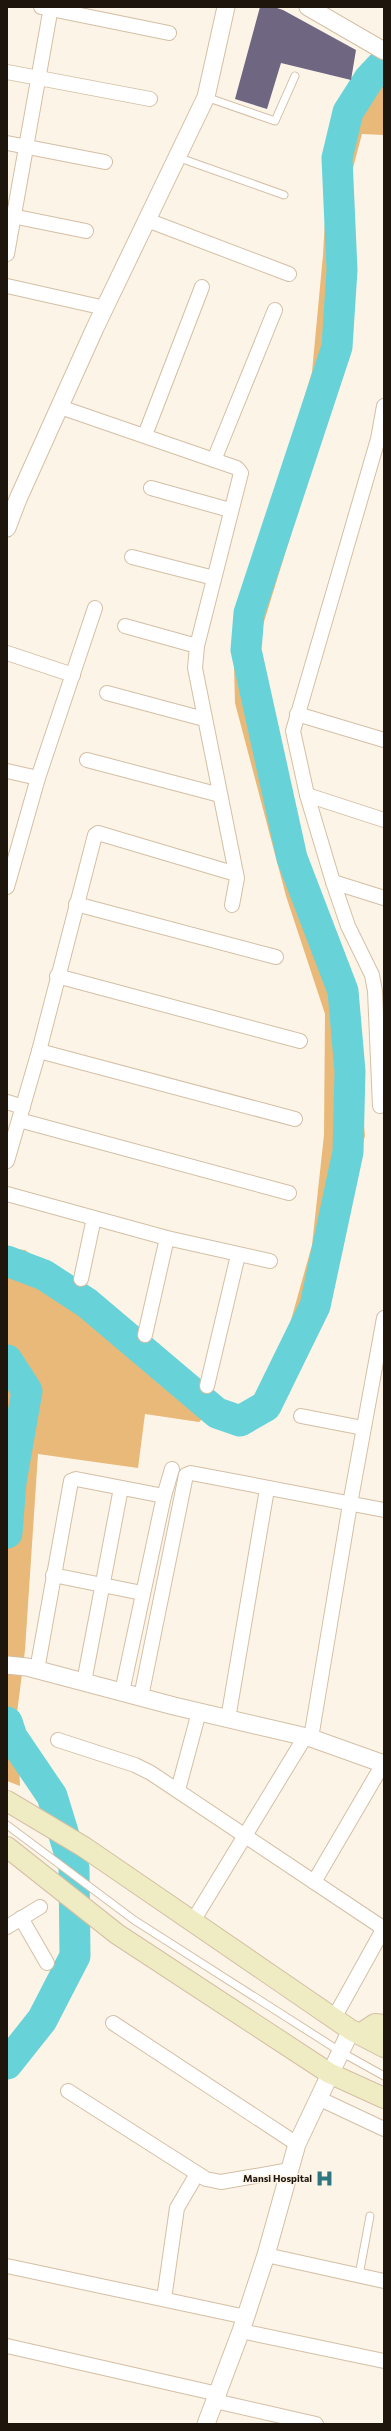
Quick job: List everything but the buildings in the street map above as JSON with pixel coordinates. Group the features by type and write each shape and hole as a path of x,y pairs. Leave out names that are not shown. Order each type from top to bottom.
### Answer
{"main road":[{"path":"10,1803 84,1847 334,2018 384,2047"},
{"path":"15,1843 32,1868 117,1934 329,2073 384,2098"},
{"path":"356,2032 375,2024 384,2025"}],"street":[{"path":"7,528 12,498 60,407 146,220 206,97 226,7"},
{"path":"308,7 384,51"},
{"path":"7,254 10,216 25,146 47,8 169,33"},
{"path":"7,72 150,99"},
{"path":"7,143 105,162"},
{"path":"10,216 86,231"},
{"path":"146,220 289,274"},
{"path":"7,286 105,308"},
{"path":"145,435 202,287"},
{"path":"214,460 276,310"},
{"path":"380,1106 381,1056 376,997 378,977 348,926 307,795 293,731 381,440 384,406"},
{"path":"60,407 145,435 237,468 241,473 230,510 197,646 195,668 236,874 237,882 232,905"},
{"path":"151,488 230,510"},
{"path":"132,557 214,578"},
{"path":"7,887 12,845 38,778 95,608"},
{"path":"125,626 197,646"},
{"path":"7,653 73,675"},
{"path":"107,693 204,719"},
{"path":"297,714 384,740"},
{"path":"87,760 220,795"},
{"path":"7,771 38,778"},
{"path":"307,795 384,820"},
{"path":"7,1160 39,1051 93,837 96,833 236,874"},
{"path":"333,882 384,898"},
{"path":"76,904 276,957"},
{"path":"57,976 300,1041"},
{"path":"39,1051 295,1119"},
{"path":"7,1102 21,1114 289,1193"},
{"path":"7,1194 167,1238 270,1261"},
{"path":"81,1279 94,1218"},
{"path":"145,1335 167,1238"},
{"path":"207,1386 238,1255"},
{"path":"193,1921 308,1737 384,1318"},
{"path":"301,1416 363,1428"},
{"path":"122,1692 142,1593 164,1496 172,1469"},
{"path":"141,1697 186,1475 191,1473 267,1489 384,1510"},
{"path":"32,1668 53,1576 71,1481 76,1479 164,1496"},
{"path":"84,1682 120,1488"},
{"path":"228,1719 267,1489"},
{"path":"53,1576 142,1593"},
{"path":"7,1665 32,1668 199,1712 308,1737 384,1764 314,1882"},
{"path":"178,1790 199,1712"},
{"path":"58,1740 135,1765 178,1790 246,1837 384,1928 334,2018"},
{"path":"7,1927 40,1906"},
{"path":"21,1918 47,1963"},
{"path":"113,2023 297,2144"},
{"path":"206,2424 244,2324 266,2255 297,2144 340,2052 356,2032"},
{"path":"68,2091 206,2179 221,2182 290,2170"},
{"path":"318,2098 384,2129"},
{"path":"164,2299 177,2208 197,2174"},
{"path":"266,2255 384,2281"},
{"path":"7,2266 164,2299 244,2324 384,2361"},
{"path":"7,2346 316,2424"}],"lane":[{"path":"206,97 275,121 295,76"},
{"path":"177,157 284,195"},
{"path":"7,1825 15,1843 84,1882 134,1920 340,2052 384,2076"},
{"path":"358,2275 370,2216"}],"shaded area":[{"path":"384,49 384,135 362,134 349,183 342,347 329,411 255,651 291,803 352,1005 365,1136 351,1182 314,1323 289,1395 279,1363 312,1245 324,1135 325,1014 286,896 235,703 233,631 312,372 323,255 328,166 339,118 369,67"},
{"path":"7,1248 25,1250 184,1372 220,1402 199,1422 145,1414 138,1468 38,1454 25,1650 17,1713 20,1786 7,1781"}],"waterway":[{"path":"7,1261 44,1275 87,1303 217,1413 240,1421 266,1406 315,1306 348,1152 350,1071 343,991 292,858 246,650 249,613 337,347 342,270 337,158 348,112 369,79 384,63"},
{"path":"7,1360 27,1391 11,1482 7,1533"},
{"path":"7,1722 12,1737 52,1796 74,1868 75,1956 42,2020 7,2064"}],"place":[{"name":"Mansi Hospital","path":"325,2178"}]}
